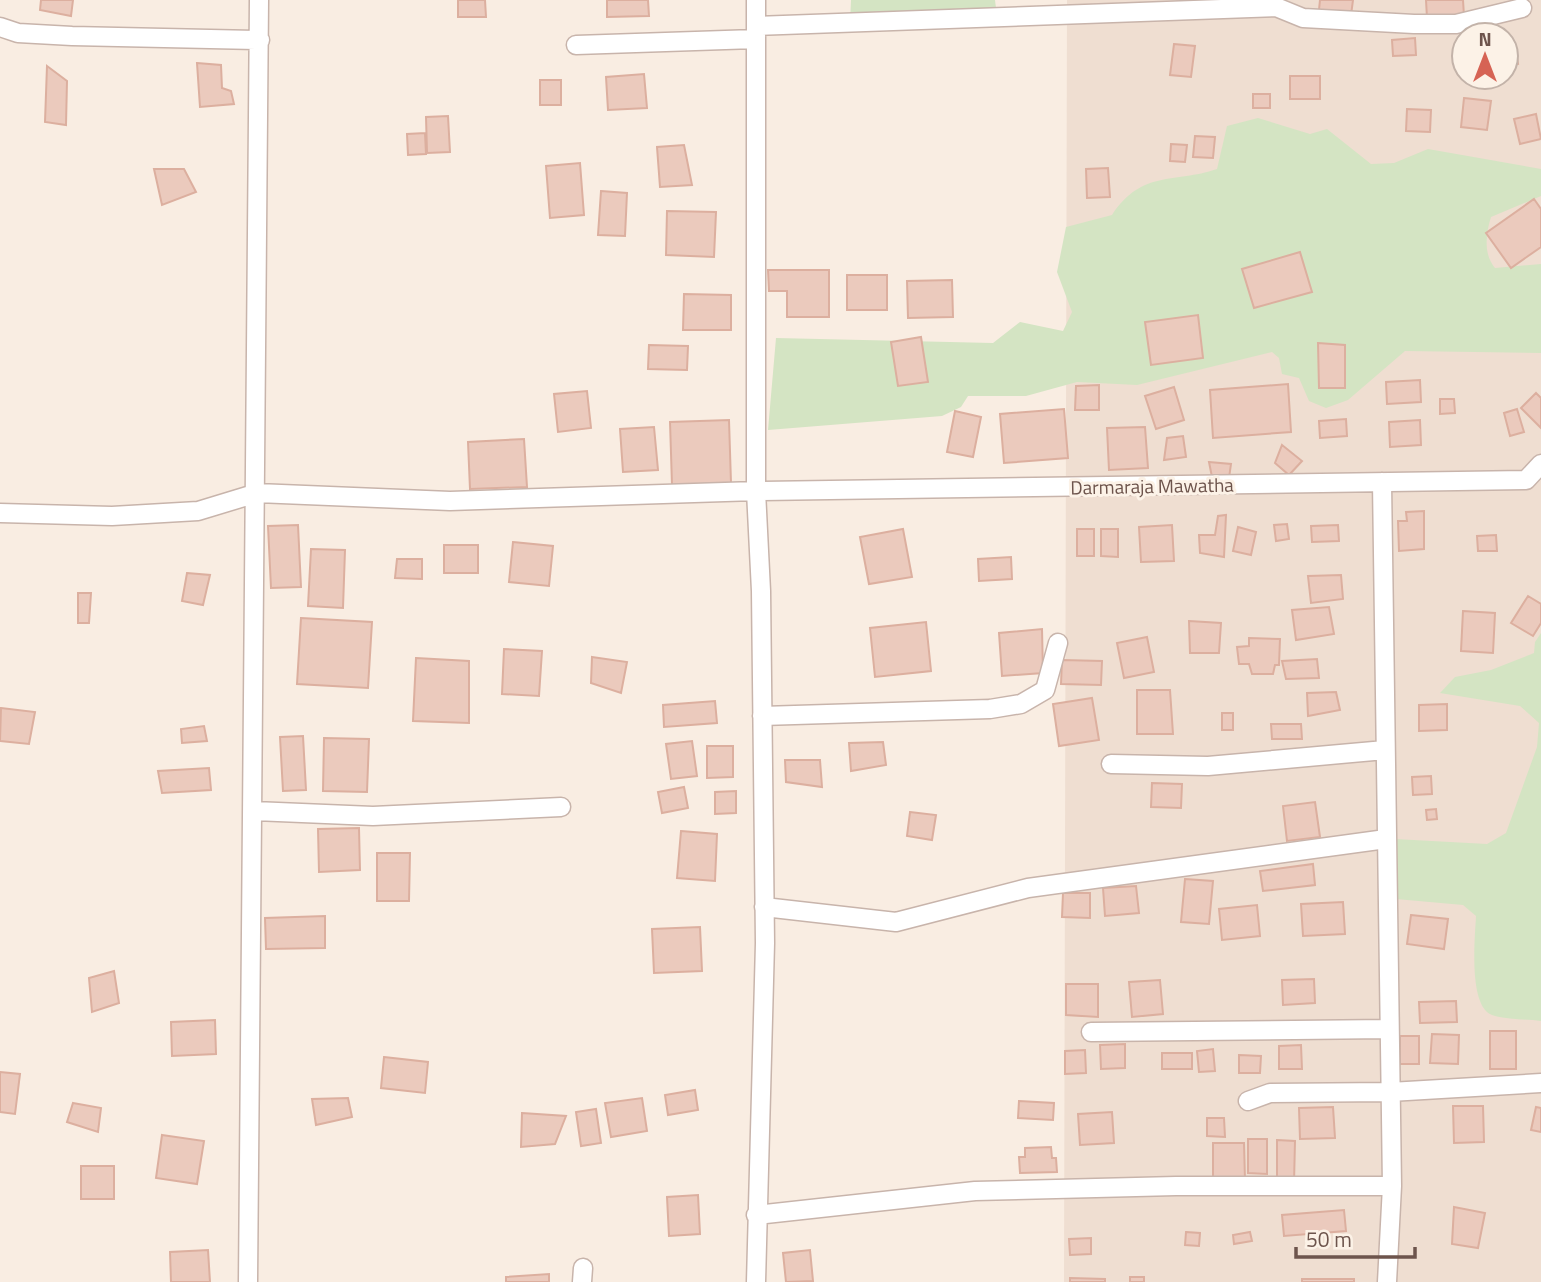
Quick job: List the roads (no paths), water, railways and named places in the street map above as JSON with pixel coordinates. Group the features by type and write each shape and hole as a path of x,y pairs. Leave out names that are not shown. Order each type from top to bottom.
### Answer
{"street":[{"path":"248,1282 257,494 259,0"},
{"path":"756,0 756,491 765,907 756,1282"},
{"path":"576,45 755,33 1005,8 1276,7 1303,18 1456,24 1520,4 1541,9"},
{"path":"0,27 18,33 72,36 260,40"},
{"name":"Darmaraja Mawatha","path":"0,513 112,516 198,511 257,494 450,501 756,491 1534,480 1541,464"},
{"path":"1382,482 1392,1186 1387,1282"},
{"path":"762,716 990,709 1021,704 1045,690 1058,643"},
{"path":"1111,764 1208,766 1385,750"},
{"path":"254,811 373,816 561,807"},
{"path":"765,907 895,922 1028,888 1386,839"},
{"path":"1091,1032 1389,1029"},
{"path":"1248,1101 1270,1093 1390,1091 1541,1083"},
{"path":"756,1215 975,1191 1176,1186 1392,1186"}]}
